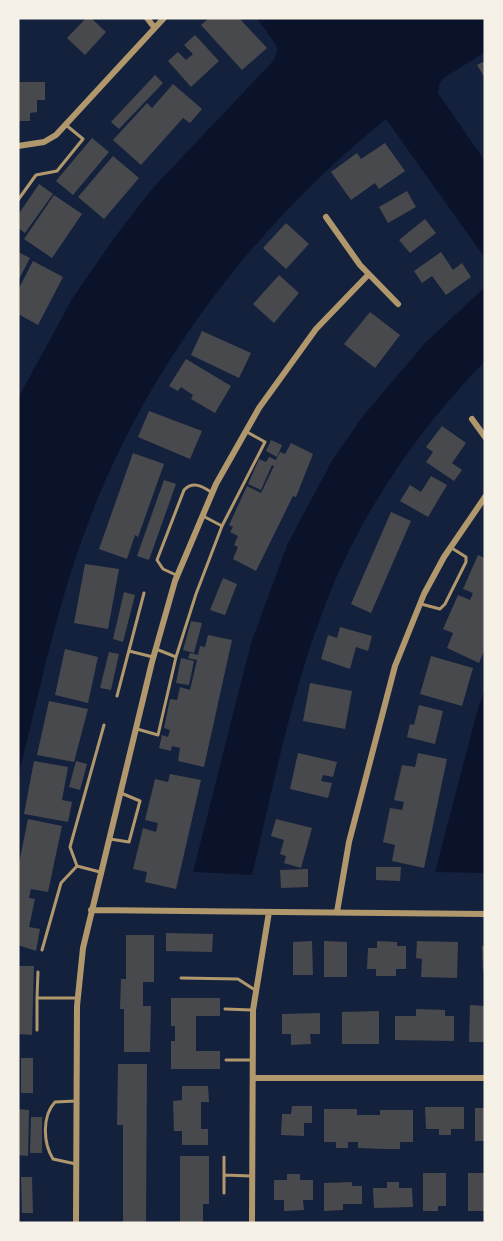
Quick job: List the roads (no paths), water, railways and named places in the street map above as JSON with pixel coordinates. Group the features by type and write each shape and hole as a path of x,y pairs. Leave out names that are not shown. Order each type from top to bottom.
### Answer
{"street":[{"path":"147,18 154,27"},
{"path":"18,146 44,142 56,135 164,18"},
{"path":"326,217 368,275 398,304"},
{"path":"76,1223 77,998 83,948 153,657 178,575 212,493 245,431 316,329 368,275"},
{"path":"472,419 485,437"},
{"path":"337,912 349,842 385,701 403,644 420,604 450,547 485,496"},
{"path":"91,910 485,914"},
{"path":"252,1223 253,1010 269,912"},
{"path":"254,1078 485,1078"}],"lane":[{"path":"18,200 36,175 57,171 83,139 66,124"},
{"path":"136,728 158,735 176,657 196,594 222,526 266,442 245,431"},
{"path":"178,575 164,569 157,560 180,501 188,486 202,486 212,493"},
{"path":"202,516 222,526"},
{"path":"420,604 433,609 440,609 445,604 466,562 466,557 450,547"},
{"path":"117,696 144,593"},
{"path":"156,649 176,657"},
{"path":"128,651 153,657"},
{"path":"77,866 70,847 104,725"},
{"path":"109,839 129,842 140,801 120,793"},
{"path":"77,866 100,872"},
{"path":"42,950 61,883 77,866"},
{"path":"37,1030 38,972"},
{"path":"181,978 238,979 255,990"},
{"path":"38,998 77,998"},
{"path":"225,1008 253,1010"},
{"path":"226,1060 253,1060"},
{"path":"76,1101 55,1102 50,1107 47,1113 46,1145 53,1159 76,1164"},
{"path":"224,1156 224,1193"},
{"path":"224,1175 253,1176"}],"water":[{"path":"257,18 485,18 485,52 444,78 440,82 438,93 485,161 485,258 386,119 335,163 286,211 242,261 200,315 163,371 130,430 101,491 77,554 52,637 18,777 18,398 72,299 114,238 152,189 274,60 276,45"},
{"path":"485,287 485,361 437,415 394,474 356,536 326,603 293,703 252,875 193,872 251,643 288,543 333,459 363,416 426,342"},
{"path":"485,688 485,873 435,872 477,712"}]}
